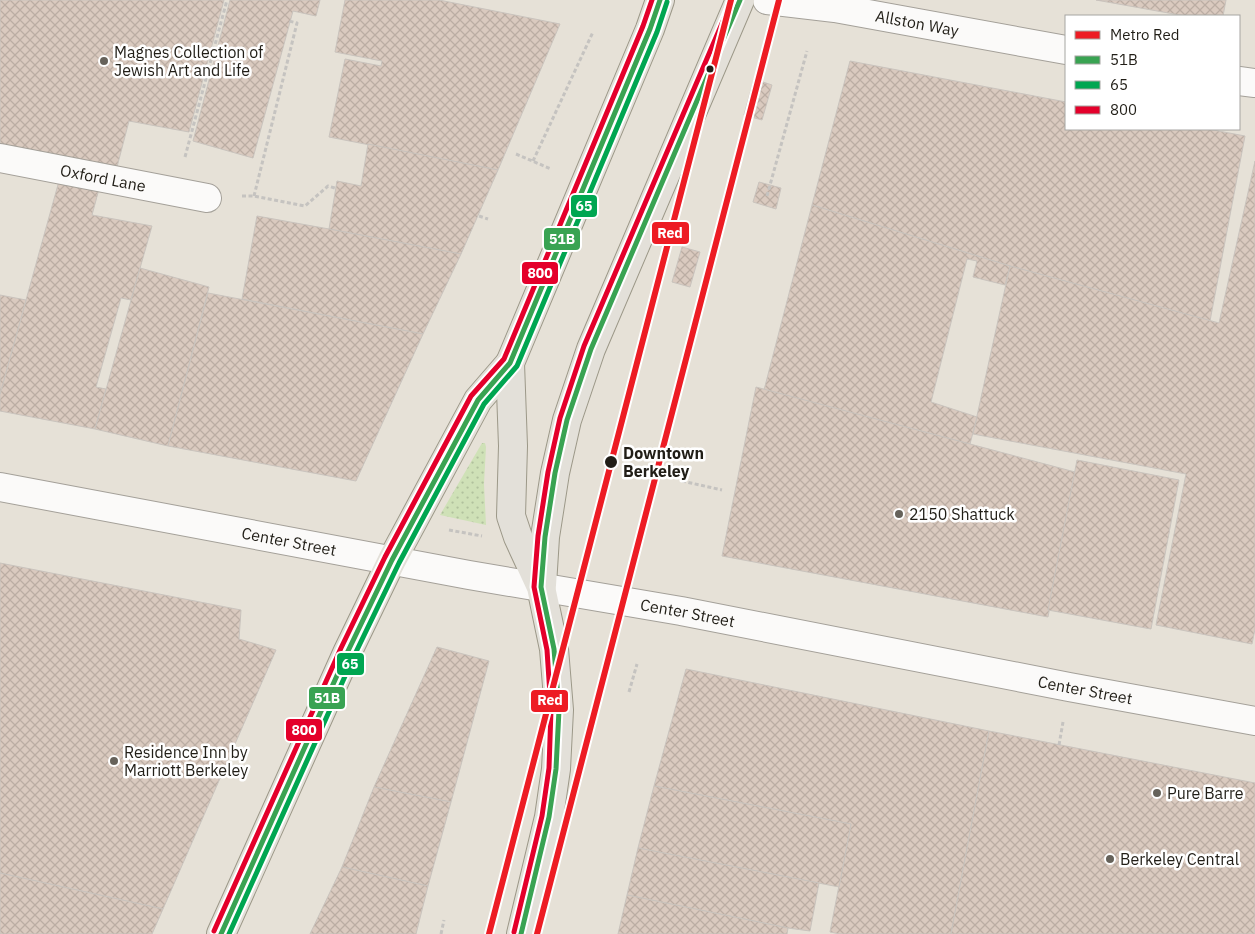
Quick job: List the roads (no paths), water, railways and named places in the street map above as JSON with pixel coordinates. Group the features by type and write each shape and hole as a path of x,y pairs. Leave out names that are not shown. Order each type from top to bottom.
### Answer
{"main road":[{"path":"221,934 348,651 392,560 478,400 510,362 650,30 660,0"},
{"path":"520,934 549,817 556,769 559,710 554,649 542,587 545,537 555,473 567,420 591,349 740,0"},
{"path":"510,362 511,516 518,537 542,587"}],"street":[{"name":"Allston Way","path":"768,0 835,8 1065,50"},
{"path":"1240,81 1255,84"},
{"name":"Oxford Lane","path":"0,158 207,198"},
{"name":"Center Street","path":"0,486 392,560 710,617 1255,721"}],"metro line":[{"name":"Red","path":"489,934 731,0"},
{"name":"Red","path":"537,934 779,0"}],"place":[{"name":"Magnes Collection of Jewish Art and Life","path":"104,61"},
{"name":"Downtown Berkeley","path":"611,462"},
{"name":"2150 Shattuck","path":"899,514"},
{"name":"Residence Inn by Marriott Berkeley","path":"114,761"},
{"name":"Pure Barre","path":"1157,793"},
{"name":"Berkeley Central","path":"1110,859"}]}
